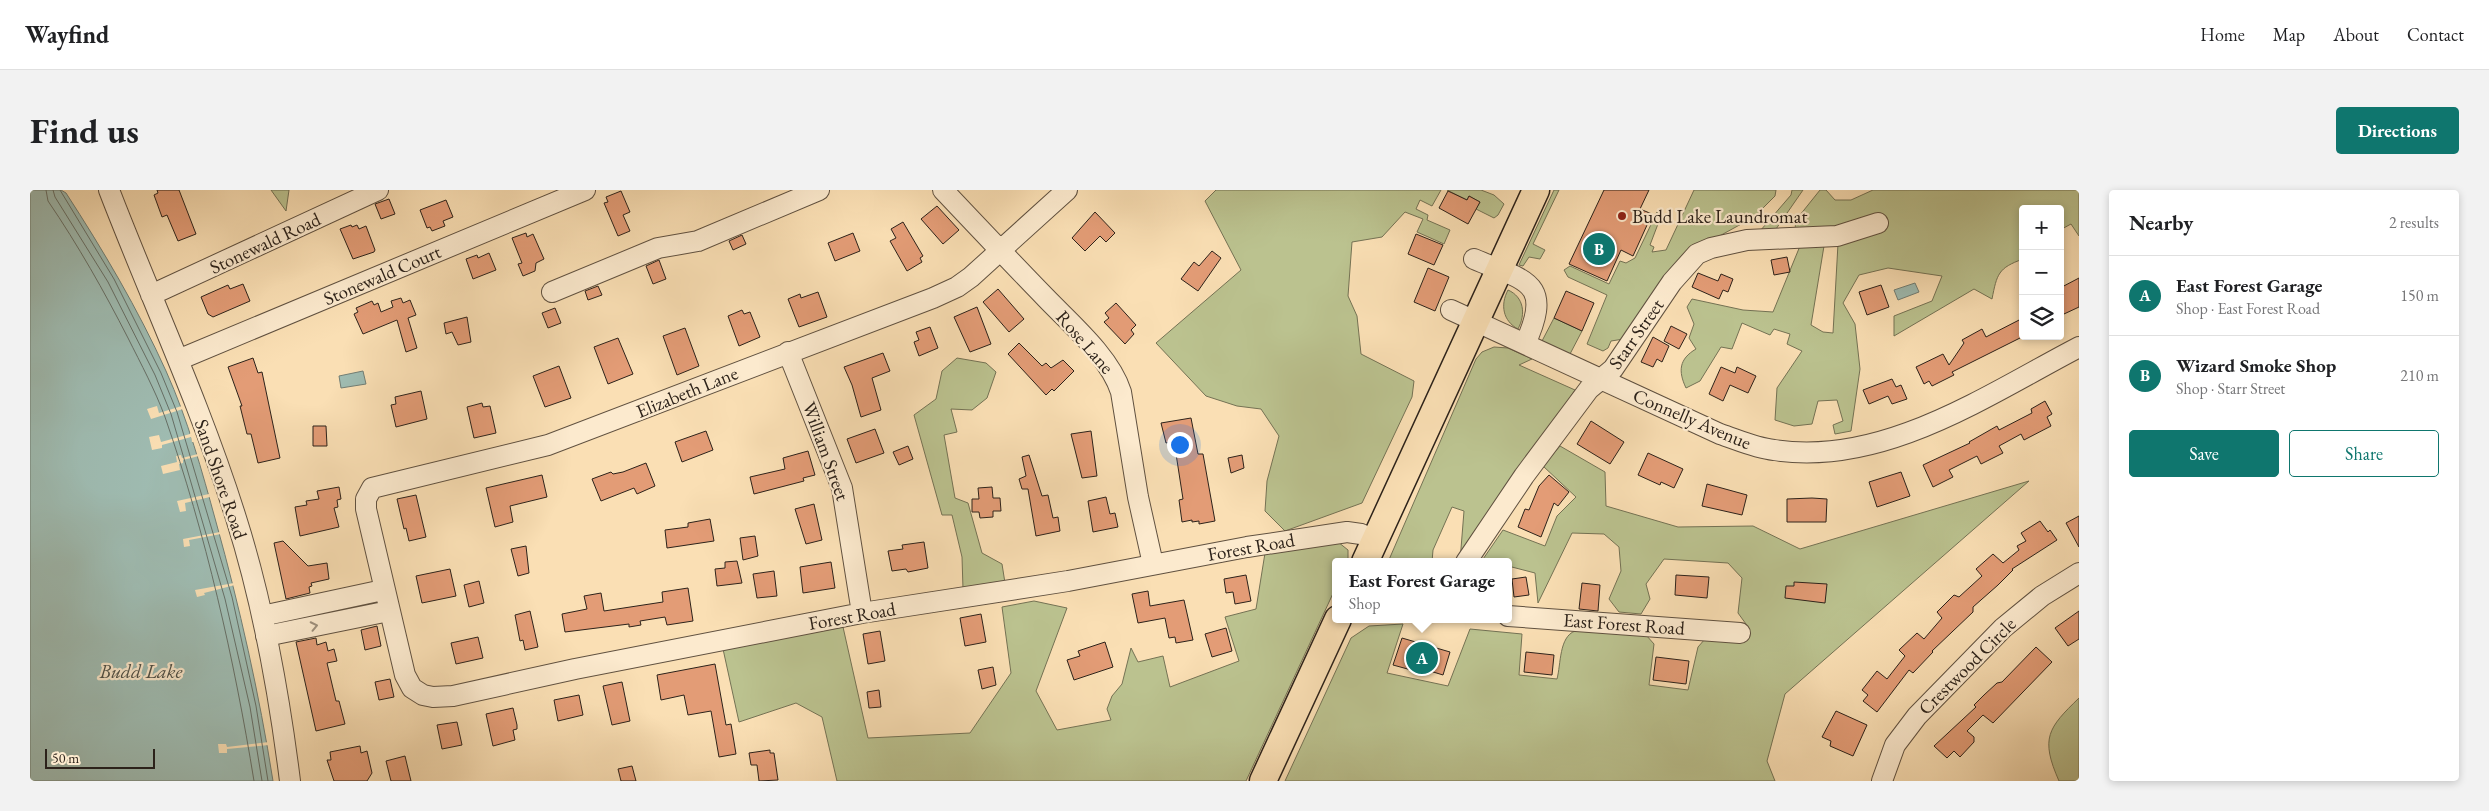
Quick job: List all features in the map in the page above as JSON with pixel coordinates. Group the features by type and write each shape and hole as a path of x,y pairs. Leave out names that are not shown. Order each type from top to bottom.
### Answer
{"main road":[{"path":"1370,551 1536,190"},
{"path":"1263,781 1336,623"}],"street":[{"name":"Sand Shore Road","path":"109,190 178,360 236,517 262,616 290,781"},
{"name":"Stonewald Road","path":"152,295 378,190"},
{"name":"Stonewald Court","path":"178,360 585,190"},
{"path":"552,292 658,248 698,241 819,190"},
{"name":"Rose Lane","path":"943,190 1081,335 1116,378 1122,399 1138,497 1153,564"},
{"name":"Elizabeth Lane","path":"389,611 366,509 367,496 374,486 548,445 957,287 1001,251 1067,190"},
{"name":"Starr Street","path":"1469,558 1524,476 1589,389 1613,369 1679,274 1700,252 1747,240 1837,236 1878,223"},
{"path":"1474,260 1527,284 1536,296 1538,303 1536,317 1525,344"},
{"name":"Connelly Avenue","path":"1451,310 1712,430 1750,445 1776,451 1818,452 1852,449 1912,433 2079,347"},
{"name":"William Street","path":"788,352 842,488 862,613"},
{"name":"Forest Road","path":"389,611 409,684 423,695 442,698 575,669 862,613 1068,581 1153,564 1333,533 1354,532 1370,551"},
{"name":"Crestwood Circle","path":"1882,781 1895,745 1917,716 2004,628 2042,596 2079,573"},
{"path":"262,616 384,590"},
{"path":"266,636 389,611"},
{"name":"East Forest Road","path":"1512,616 1740,633"}],"green space":[{"path":"271,190 289,190 286,211"},
{"path":"1216,190 1441,190 1432,206 1420,200 1416,209 1428,215 1427,220 1450,230 1444,244 1417,232 1423,219 1405,212 1382,237 1352,242 1348,296 1357,316 1361,354 1414,381 1412,397 1362,503 1285,531 1265,511 1267,481 1279,436 1261,409 1237,406 1206,396 1156,343 1241,270 1205,201"},
{"path":"1447,190 1481,190 1494,195 1504,204 1498,215 1494,218 1476,209 1480,202 1469,196 1467,200"},
{"path":"1554,190 1559,190 1533,244 1545,250 1540,259 1529,257 1523,266 1519,265"},
{"path":"1694,190 1776,190 1775,196 1754,217 1714,239 1630,338 1611,341 1608,348 1603,351 1587,344 1607,295 1568,277 1564,270 1570,266 1609,284 1620,261 1626,263 1635,258 1657,212 1661,216 1650,245 1654,247 1652,252 1666,250"},
{"path":"1792,190 1803,190 1776,229 1760,231 1791,195"},
{"path":"1820,190 1826,190 1835,200 1851,200 1873,190 2079,190 2079,236 2071,224 2064,228 2064,205 2019,205 2019,260 2000,273 1995,283 1992,299 1974,289 1894,336 1894,316 1932,301 1942,276 1888,268 1859,275 1843,303 1855,324 1860,369 1851,431 1835,434 1833,425 1843,421 1837,400 1818,401 1812,424 1794,426 1775,420 1777,388 1802,351 1787,344 1790,334 1774,329 1770,335 1742,323 1732,349 1721,347 1700,381 1686,388 1681,371 1683,361 1696,349 1689,338 1694,324 1687,307 1692,299 1743,310 1773,312 1800,246 1824,246 1811,325 1823,332 1833,333 1839,226 1795,229 1796,220"},
{"path":"1508,290 1517,297 1522,306 1522,318 1518,329 1509,322 1504,312 1504,301"},
{"path":"1554,318 1582,331 1570,354 1542,341"},
{"path":"1494,347 1508,348 1532,359 1519,365 1575,390 1462,558 1460,558 1464,511 1452,507 1433,550 1432,558 1390,558 1476,359 1482,352"},
{"path":"957,358 986,363 996,372 987,398 972,410 951,409 957,432 944,435 955,498 968,503 982,553 1002,564 1005,583 963,589 962,557 952,515 942,515 914,415 936,399 942,371"},
{"path":"1560,446 1605,472 1606,506 1678,527 1753,526 1800,549 2029,481 1785,694 1767,761 1775,781 1285,781 1351,638 1369,626 1403,624 1387,673 1448,686 1470,629 1522,634 1519,675 1557,679 1563,645 1570,634 1575,631 1646,635 1654,644 1649,685 1688,690 1698,647 1705,639 1745,641 1746,624 1738,613 1742,578 1728,563 1664,559 1646,584 1650,599 1641,614 1619,612 1609,599 1621,571 1619,547 1604,534 1572,533 1538,603 1535,573 1512,567 1512,558 1484,558 1503,530 1545,546 1557,516 1576,497 1543,466"},
{"path":"1338,542 1348,550 1348,558 1332,558 1332,596 1246,781 837,781 822,717 796,703 739,722 723,649 843,627 868,738 970,733 1011,673 1002,607 1034,601 1067,608 1036,691 1057,730 1111,720 1107,709 1112,696 1122,684 1131,648 1138,662 1163,656 1170,687 1239,661 1225,617 1256,609 1265,553"},
{"path":"2079,698 2079,781 2059,781 2050,754 2050,735 2060,718"}],"water":[{"name":"Budd Lake","path":"30,190 61,190 66,193 132,302 174,389 200,465 233,586 255,683 273,781 30,781"},
{"path":"1915,283 1919,292 1898,300 1894,290"},
{"path":"363,371 366,384 341,388 339,376"}],"pier":[{"path":"157,406 159,413 182,406 183,409 151,419 147,409"},
{"path":"190,432 195,442 192,442 191,437 162,445 162,448 152,450 149,437 159,435 161,442 190,434"},
{"path":"198,454 199,456 183,460 183,463 179,464 180,470 163,474 161,466 177,462 176,456 181,455 182,458"},
{"path":"209,494 210,497 185,503 186,511 180,512 177,501"},
{"path":"220,532 221,534 189,540 190,546 184,547 183,539"},
{"path":"234,583 235,585 204,593 205,595 197,597 195,590"},
{"path":"269,742 269,745 227,749 227,753 219,753 218,744 226,744 227,747"}],"building":[{"path":"157,190 179,190 196,234 178,241 167,215 162,217 154,195 158,193"},
{"path":"1604,190 1649,190 1640,209 1652,214 1633,256 1621,250 1607,281 1569,264"},
{"path":"621,191 630,212 623,215 630,231 618,236 604,203 608,202 606,197"},
{"path":"1448,191 1467,200 1469,196 1480,202 1468,224 1439,208"},
{"path":"389,199 395,214 381,219 375,204"},
{"path":"446,200 453,217 443,221 445,226 432,231 430,227 427,228 420,210"},
{"path":"937,206 959,230 943,244 921,219"},
{"path":"1095,212 1115,233 1106,242 1100,236 1085,251 1072,238"},
{"path":"903,222 923,256 920,258 922,262 907,271 890,241 896,238 891,229"},
{"path":"351,225 352,227 357,225 359,229 366,226 375,250 374,252 353,259 340,229"},
{"path":"526,233 527,237 533,234 544,259 536,263 535,271 523,276 518,264 522,263 512,238"},
{"path":"853,233 860,251 835,261 828,243"},
{"path":"1416,234 1443,245 1434,265 1408,254"},
{"path":"742,235 746,244 733,250 729,241"},
{"path":"1212,251 1221,258 1198,291 1181,279 1194,262 1199,266"},
{"path":"489,253 496,270 473,279 466,259 477,255 478,258"},
{"path":"1787,257 1790,272 1774,275 1771,260"},
{"path":"659,260 666,279 653,284 646,266"},
{"path":"1428,268 1449,277 1435,311 1414,302"},
{"path":"1698,273 1718,281 1721,274 1733,279 1728,292 1723,290 1719,299 1692,287"},
{"path":"2079,278 2079,307 2064,314 2064,295 2064,286"},
{"path":"243,284 250,301 213,317 208,314 201,297 228,285 230,289"},
{"path":"1881,285 1889,307 1867,315 1859,292"},
{"path":"598,286 602,295 588,300 585,291"},
{"path":"998,289 1024,319 1009,332 983,302"},
{"path":"1566,291 1594,303 1582,331 1554,318"},
{"path":"818,292 827,317 799,327 788,299 800,294 801,298"},
{"path":"401,298 403,303 410,300 416,315 408,318 417,348 406,352 397,320 363,334 354,314 358,312 356,308 372,301 374,305 378,303 381,312 393,307 391,301"},
{"path":"1116,303 1136,325 1131,330 1134,334 1125,344 1104,322 1109,318 1105,313"},
{"path":"977,307 991,344 970,352 954,317"},
{"path":"555,308 561,323 548,328 542,313"},
{"path":"742,310 744,314 750,312 760,337 739,346 728,316"},
{"path":"467,317 471,342 458,345 452,332 446,334 444,323"},
{"path":"2019,320 2019,338 1952,372 1954,375 1932,386 1929,381 1924,384 1916,367 1943,354 1949,365 1964,343 1962,340 1982,329 1986,337"},
{"path":"1671,326 1687,334 1679,349 1664,341"},
{"path":"930,327 938,348 919,356 914,342 919,340 916,332"},
{"path":"685,328 699,366 677,375 663,336"},
{"path":"1653,337 1669,346 1662,362 1657,359 1653,367 1641,362"},
{"path":"618,338 633,374 608,384 594,347"},
{"path":"1019,343 1042,366 1046,363 1051,368 1063,360 1074,371 1054,391 1052,389 1046,395 1008,354"},
{"path":"883,353 890,371 872,378 881,410 861,417 852,385 844,367"},
{"path":"253,358 258,373 262,372 280,458 258,463 251,434 247,434 240,406 242,406 228,367"},
{"path":"559,366 571,398 545,407 533,376"},
{"path":"1721,367 1735,373 1737,367 1756,376 1748,393 1730,385 1723,401 1709,394"},
{"path":"1892,379 1896,387 1901,385 1907,399 1892,404 1888,396 1869,404 1863,390"},
{"path":"421,391 427,419 396,427 391,405 396,404 395,397"},
{"path":"2045,401 2052,414 2047,417 2051,426 2024,440 2021,434 1999,446 2003,453 1981,464 1977,456 1949,470 1953,477 1933,487 1923,465 1970,443 1997,426 1999,430 2032,413 2031,409"},
{"path":"482,403 483,407 490,406 496,433 474,438 467,407"},
{"path":"1191,418 1198,454 1203,454 1215,521 1199,524 1199,521 1192,522 1192,520 1182,522 1179,500 1183,499 1174,441 1166,443 1161,423"},
{"path":"1591,421 1624,442 1610,464 1577,444"},
{"path":"313,426 326,426 327,446 313,446"},
{"path":"875,429 884,453 856,463 847,439"},
{"path":"706,431 713,450 682,462 675,442"},
{"path":"1091,431 1097,476 1082,478 1071,434"},
{"path":"908,446 913,459 899,465 893,452"},
{"path":"808,451 815,475 803,478 804,481 754,494 750,477 785,469 783,458"},
{"path":"1648,453 1683,469 1674,488 1661,482 1660,485 1638,475"},
{"path":"1029,455 1042,496 1048,495 1053,518 1058,517 1060,531 1036,536 1028,489 1022,489 1019,479 1026,476 1022,457"},
{"path":"1242,455 1244,468 1231,473 1228,458"},
{"path":"646,463 655,486 637,494 634,488 601,501 592,479 611,472 613,474 623,472"},
{"path":"1901,472 1910,496 1877,507 1869,482"},
{"path":"542,475 547,497 510,506 513,522 495,527 486,488"},
{"path":"1549,475 1569,492 1558,506 1554,503 1541,537 1518,527 1525,509 1529,510 1539,486"},
{"path":"1707,484 1747,495 1742,515 1702,506"},
{"path":"339,487 341,499 337,500 338,507 334,508 339,527 300,536 295,507 307,505 306,501 319,499 317,491"},
{"path":"992,487 993,498 1000,498 1001,511 993,511 993,517 980,518 979,512 972,512 972,499 979,499 978,488"},
{"path":"416,495 426,537 409,541 406,528 404,529 397,499"},
{"path":"1106,497 1110,514 1115,513 1118,527 1093,532 1088,501"},
{"path":"1787,499 1827,499 1826,522 1787,522"},
{"path":"814,504 822,540 806,544 795,509"},
{"path":"2079,516 2079,547 2066,523"},
{"path":"710,519 714,541 667,548 665,530 688,527 688,523"},
{"path":"2040,521 2057,540 2012,569 1998,585 1973,607 1973,612 1932,651 1913,673 1909,670 1877,712 1863,701 1868,695 1862,690 1877,671 1887,679 1905,656 1899,650 1917,633 1924,639 1942,618 1937,612 1954,595 1959,597 1982,576 1976,569 1993,554 2003,563 2019,550 2017,546 2026,541 2021,533"},
{"path":"755,536 758,556 743,560 740,538"},
{"path":"283,541 308,566 327,563 329,579 311,583 312,586 309,587 310,593 286,599 274,543"},
{"path":"924,542 928,568 908,572 906,569 892,571 888,551 903,549 902,545"},
{"path":"526,546 529,573 518,576 511,549"},
{"path":"737,561 742,583 717,586 715,569 725,568 725,562"},
{"path":"831,562 835,588 803,593 800,567"},
{"path":"450,569 456,596 422,603 416,576"},
{"path":"774,571 777,596 757,598 753,574"},
{"path":"1246,575 1251,601 1235,604 1233,592 1226,593 1224,579"},
{"path":"1676,575 1709,577 1707,598 1675,595"},
{"path":"1526,577 1529,595 1514,597 1512,579"},
{"path":"479,581 484,603 469,607 464,585"},
{"path":"1794,582 1827,584 1825,603 1785,598 1786,586 1794,586"},
{"path":"1582,583 1600,585 1598,611 1579,609"},
{"path":"688,588 693,621 667,625 665,617 640,621 641,625 629,627 629,624 565,632 562,614 587,609 584,596 601,593 604,611 663,602 662,592"},
{"path":"1148,591 1150,606 1184,600 1193,640 1176,643 1175,637 1169,638 1165,618 1138,623 1132,594"},
{"path":"530,611 538,647 525,650 523,640 520,641 515,615"},
{"path":"2079,611 2079,639 2068,646 2055,628"},
{"path":"981,614 986,642 965,646 960,618"},
{"path":"377,626 381,646 365,650 361,630"},
{"path":"1226,628 1232,651 1212,657 1205,634"},
{"path":"880,631 885,661 868,664 863,634"},
{"path":"478,637 483,658 456,664 451,643"},
{"path":"316,638 317,645 326,642 328,651 334,649 337,661 327,663 336,701 339,701 345,724 316,731 296,642"},
{"path":"1402,638 1450,652 1443,675 1417,667 1415,671 1393,665"},
{"path":"1105,642 1113,667 1074,680 1067,660 1080,656 1078,651"},
{"path":"2036,647 2052,662 1993,723 1983,715 1967,731 1974,737 1974,742 1960,757 1954,751 1947,758 1934,746 1976,707 1974,705 1984,695 1997,683 2002,682"},
{"path":"1526,652 1554,655 1552,675 1524,672"},
{"path":"1656,657 1689,661 1686,684 1653,680"},
{"path":"715,664 726,725 731,724 736,754 719,757 711,711 688,715 684,695 661,700 657,675"},
{"path":"993,667 996,685 982,689 978,670"},
{"path":"390,679 394,697 379,700 375,682"},
{"path":"622,682 630,721 612,725 603,686"},
{"path":"879,690 881,707 869,708 867,692"},
{"path":"579,695 583,715 558,721 554,700"},
{"path":"513,708 517,725 517,729 513,730 515,740 493,746 486,714"},
{"path":"1836,711 1867,725 1853,756 1830,746 1831,741 1822,737"},
{"path":"457,722 462,745 442,749 437,725"},
{"path":"360,746 361,753 367,751 372,773 367,781 334,781 327,760 331,760 330,752"},
{"path":"770,750 770,753 774,753 778,780 759,781 757,765 751,765 749,753"},
{"path":"405,756 411,781 391,781 386,761"},
{"path":"632,766 636,781 621,781 618,769"}],"place":[{"name":"Budd Lake Laundromat","path":"1622,216"},
{"name":"Wizard Smoke Shop","path":"1599,249"},
{"name":"East Forest Garage","path":"1422,658"}]}
